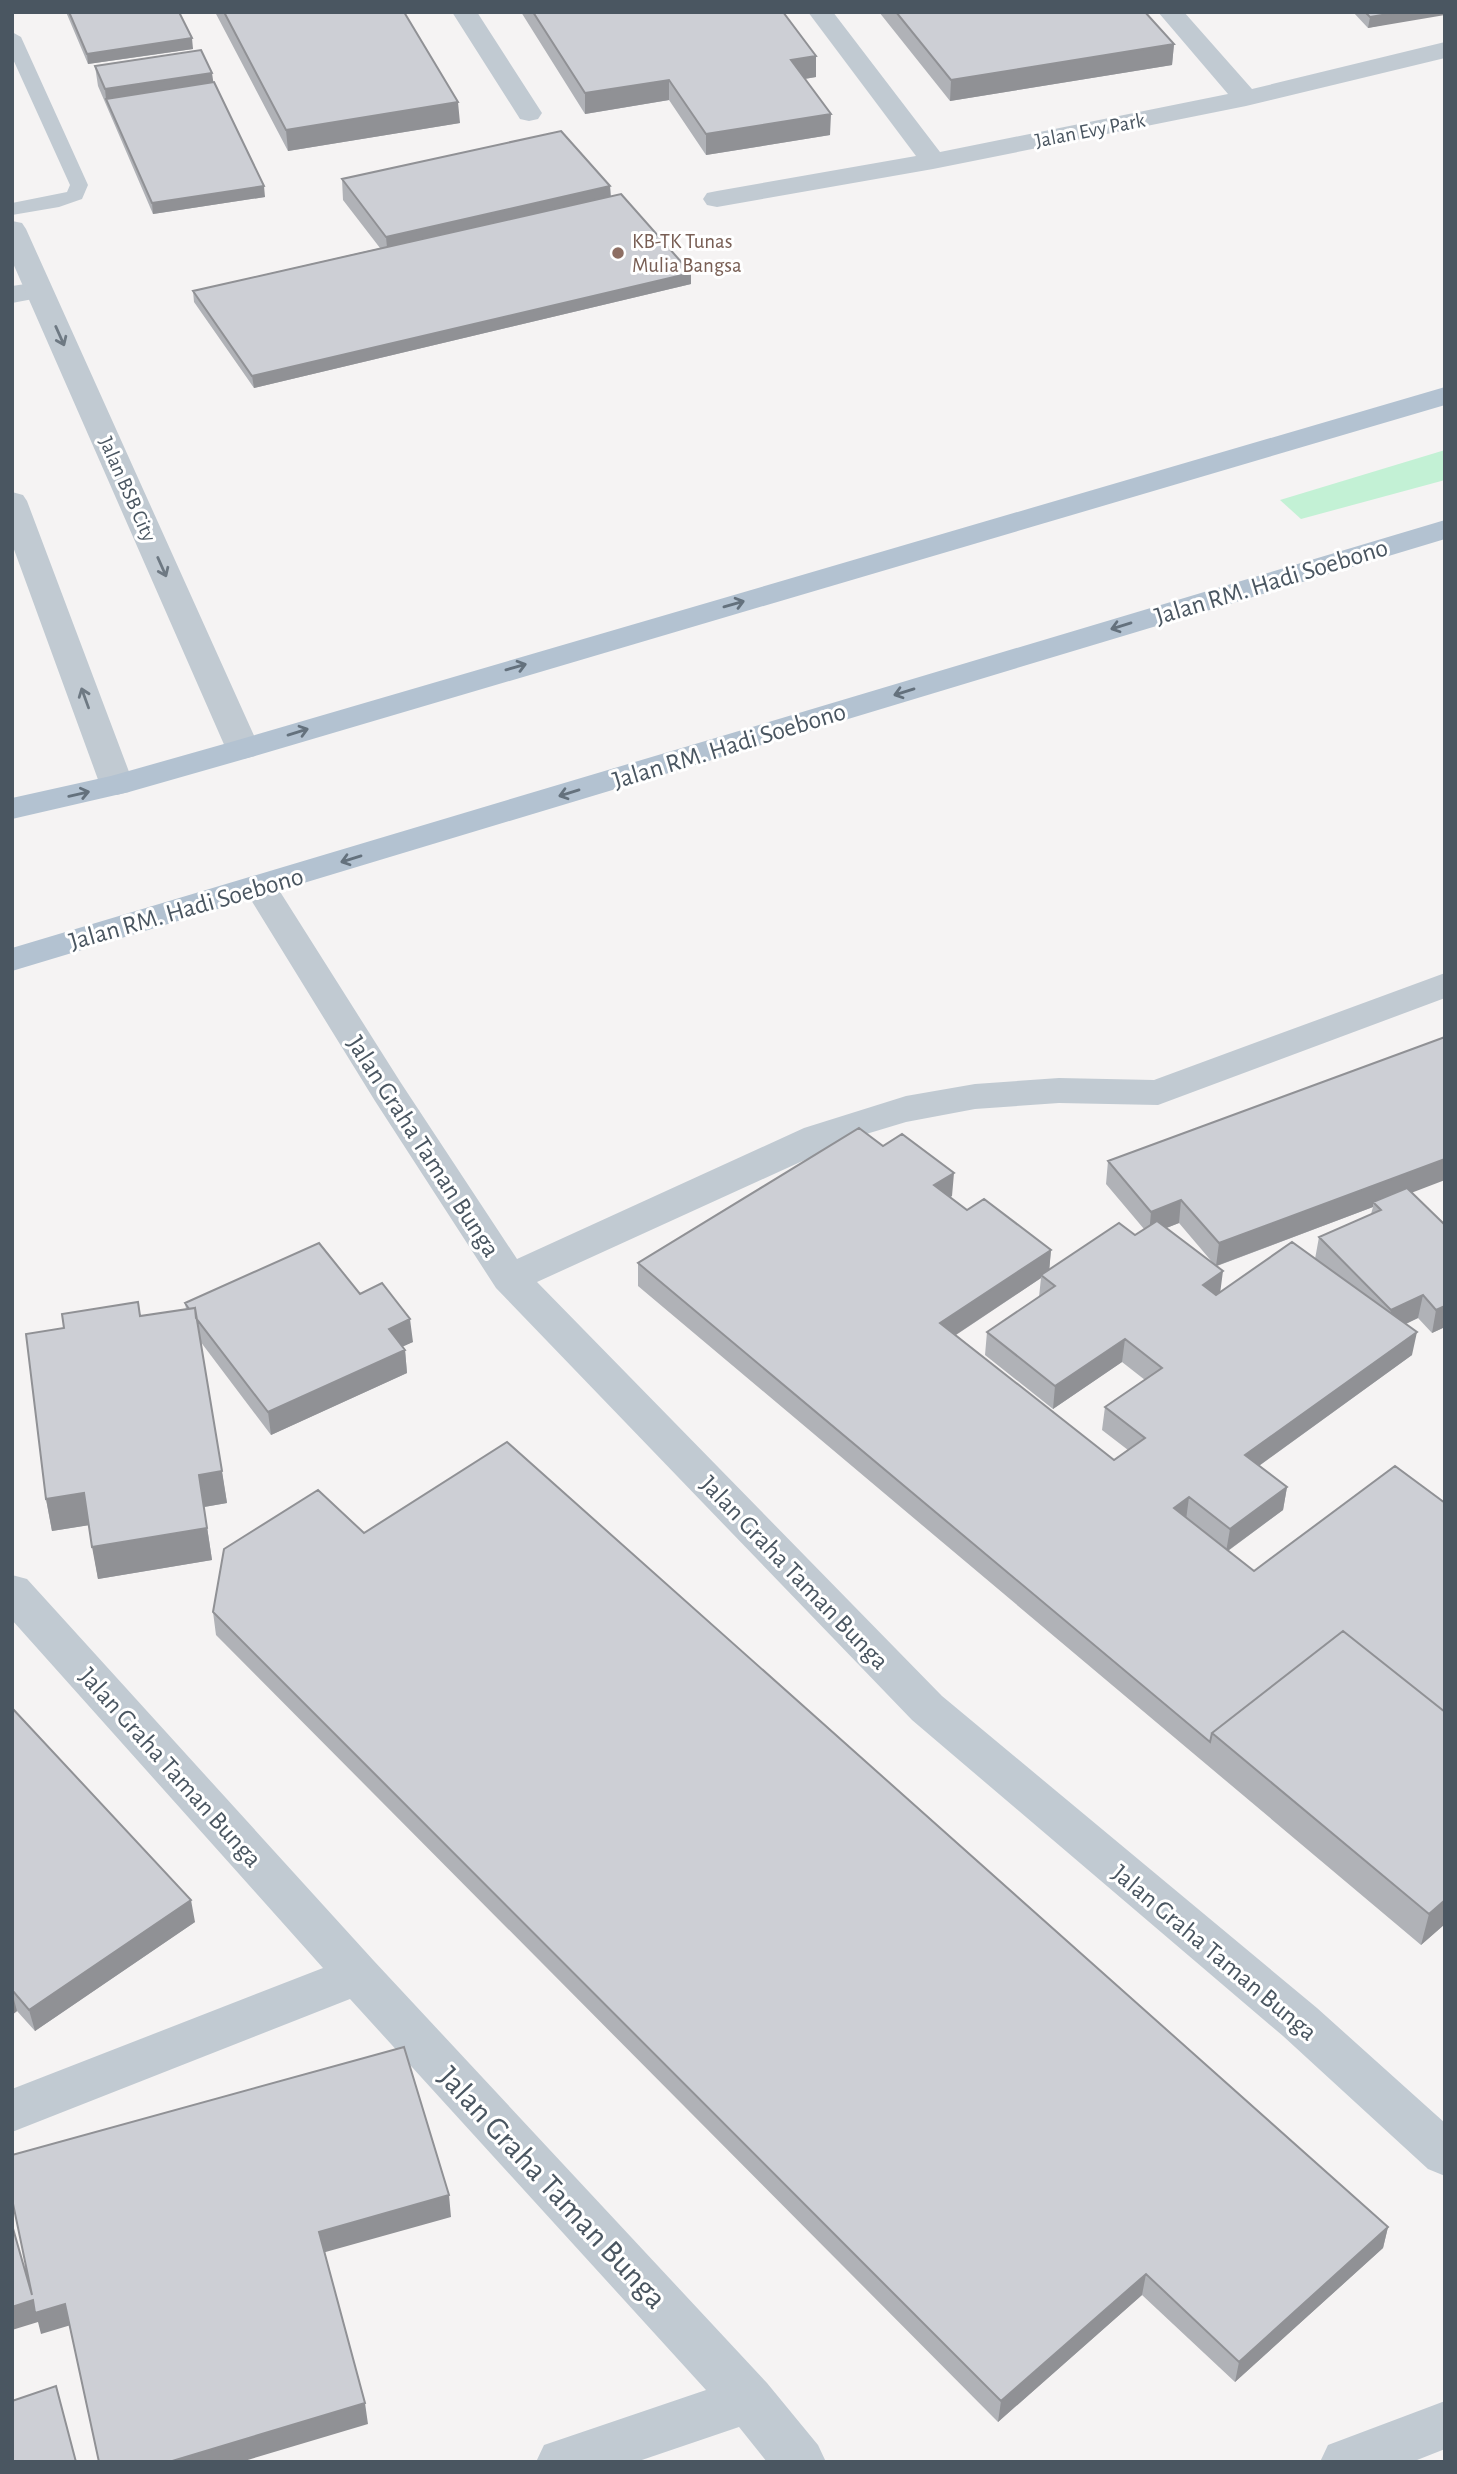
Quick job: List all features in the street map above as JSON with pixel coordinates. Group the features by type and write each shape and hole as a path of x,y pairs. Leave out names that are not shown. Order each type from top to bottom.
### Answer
{"main road":[{"path":"12,809 117,785 243,749 1445,396"},
{"name":"Jalan RM. Hadi Soebono","path":"12,960 1445,529"}],"street":[{"path":"464,12 529,113"},
{"path":"820,12 933,161"},
{"path":"1170,12 1246,98"},
{"name":"Jalan Evy Park","path":"717,199 933,161 1246,98 1445,50"},
{"name":"Jalan BSB City","path":"12,229 26,292 243,749"},
{"path":"12,501 117,785"},
{"name":"Jalan Graha Taman Bunga","path":"260,887 388,1092 510,1278 927,1708 1300,2022 1445,2154"},
{"path":"510,1278 817,1137 870,1118 928,1102 998,1094 1094,1090 1129,1094 1158,1092 1445,985"},
{"name":"Jalan Graha Taman Bunga","path":"12,1591 358,1975 749,2400 800,2462"},
{"path":"12,2111 358,1975"},
{"path":"562,2462 749,2400"},
{"path":"1346,2462 1445,2425"}],"lane":[{"path":"12,37 18,66 79,185 75,195 59,201 12,209"}],"green space":[{"path":"1445,450 1445,480 1301,519 1280,500"}],"building":[{"path":"69,12 179,12 192,38 87,54"},
{"path":"224,12 404,12 458,102 286,130"},
{"path":"533,12 783,12 816,56 791,60 831,114 706,134 669,80 585,93"},
{"path":"896,12 1145,12 1174,44 951,80"},
{"path":"1365,12 1400,12 1370,17"},
{"path":"201,50 212,73 105,89 95,66"},
{"path":"214,82 264,186 152,203 106,99"},
{"path":"561,131 610,186 386,237 342,179"},
{"path":"621,194 691,273 252,376 193,291"},
{"path":"1445,1037 1445,1159 1219,1243 1181,1200 1151,1212 1108,1161"},
{"path":"859,1128 883,1146 902,1134 954,1173 934,1185 967,1210 984,1199 1051,1250 940,1323 1114,1460 1145,1438 1105,1407 1162,1368 1125,1339 1055,1386 987,1332 1055,1286 1041,1275 1119,1223 1135,1235 1157,1221 1223,1271 1203,1285 1216,1295 1292,1242 1417,1332 1245,1455 1287,1487 1230,1529 1189,1497 1174,1508 1254,1571 1395,1466 1445,1503 1445,1712 1343,1631 1212,1733 1210,1742 638,1263"},
{"path":"1407,1188 1445,1225 1445,1306 1436,1310 1423,1295 1391,1310 1319,1237 1381,1210 1373,1202"},
{"path":"319,1243 360,1294 382,1283 410,1319 389,1329 405,1350 268,1412 196,1318 195,1308 189,1309 185,1303"},
{"path":"138,1302 140,1316 195,1308 222,1471 199,1475 207,1528 92,1547 84,1493 46,1499 26,1334 64,1328 62,1314"},
{"path":"507,1442 1388,2227 1239,2362 1146,2274 1001,2401 213,1612 224,1549 318,1490 364,1533"},
{"path":"1343,1631 1445,1712 1445,1900 1429,1914 1212,1733"},
{"path":"12,1708 191,1900 29,2010 12,1990"},
{"path":"404,2047 449,2195 319,2232 365,2403 169,2462 99,2462 65,2304 35,2313 33,2300 12,2307 12,2225 32,2295 12,2199 12,2155"},
{"path":"56,2386 76,2462 12,2462 12,2401"}],"place":[{"name":"KB-TK Tunas Mulia Bangsa","path":"618,253"}]}
